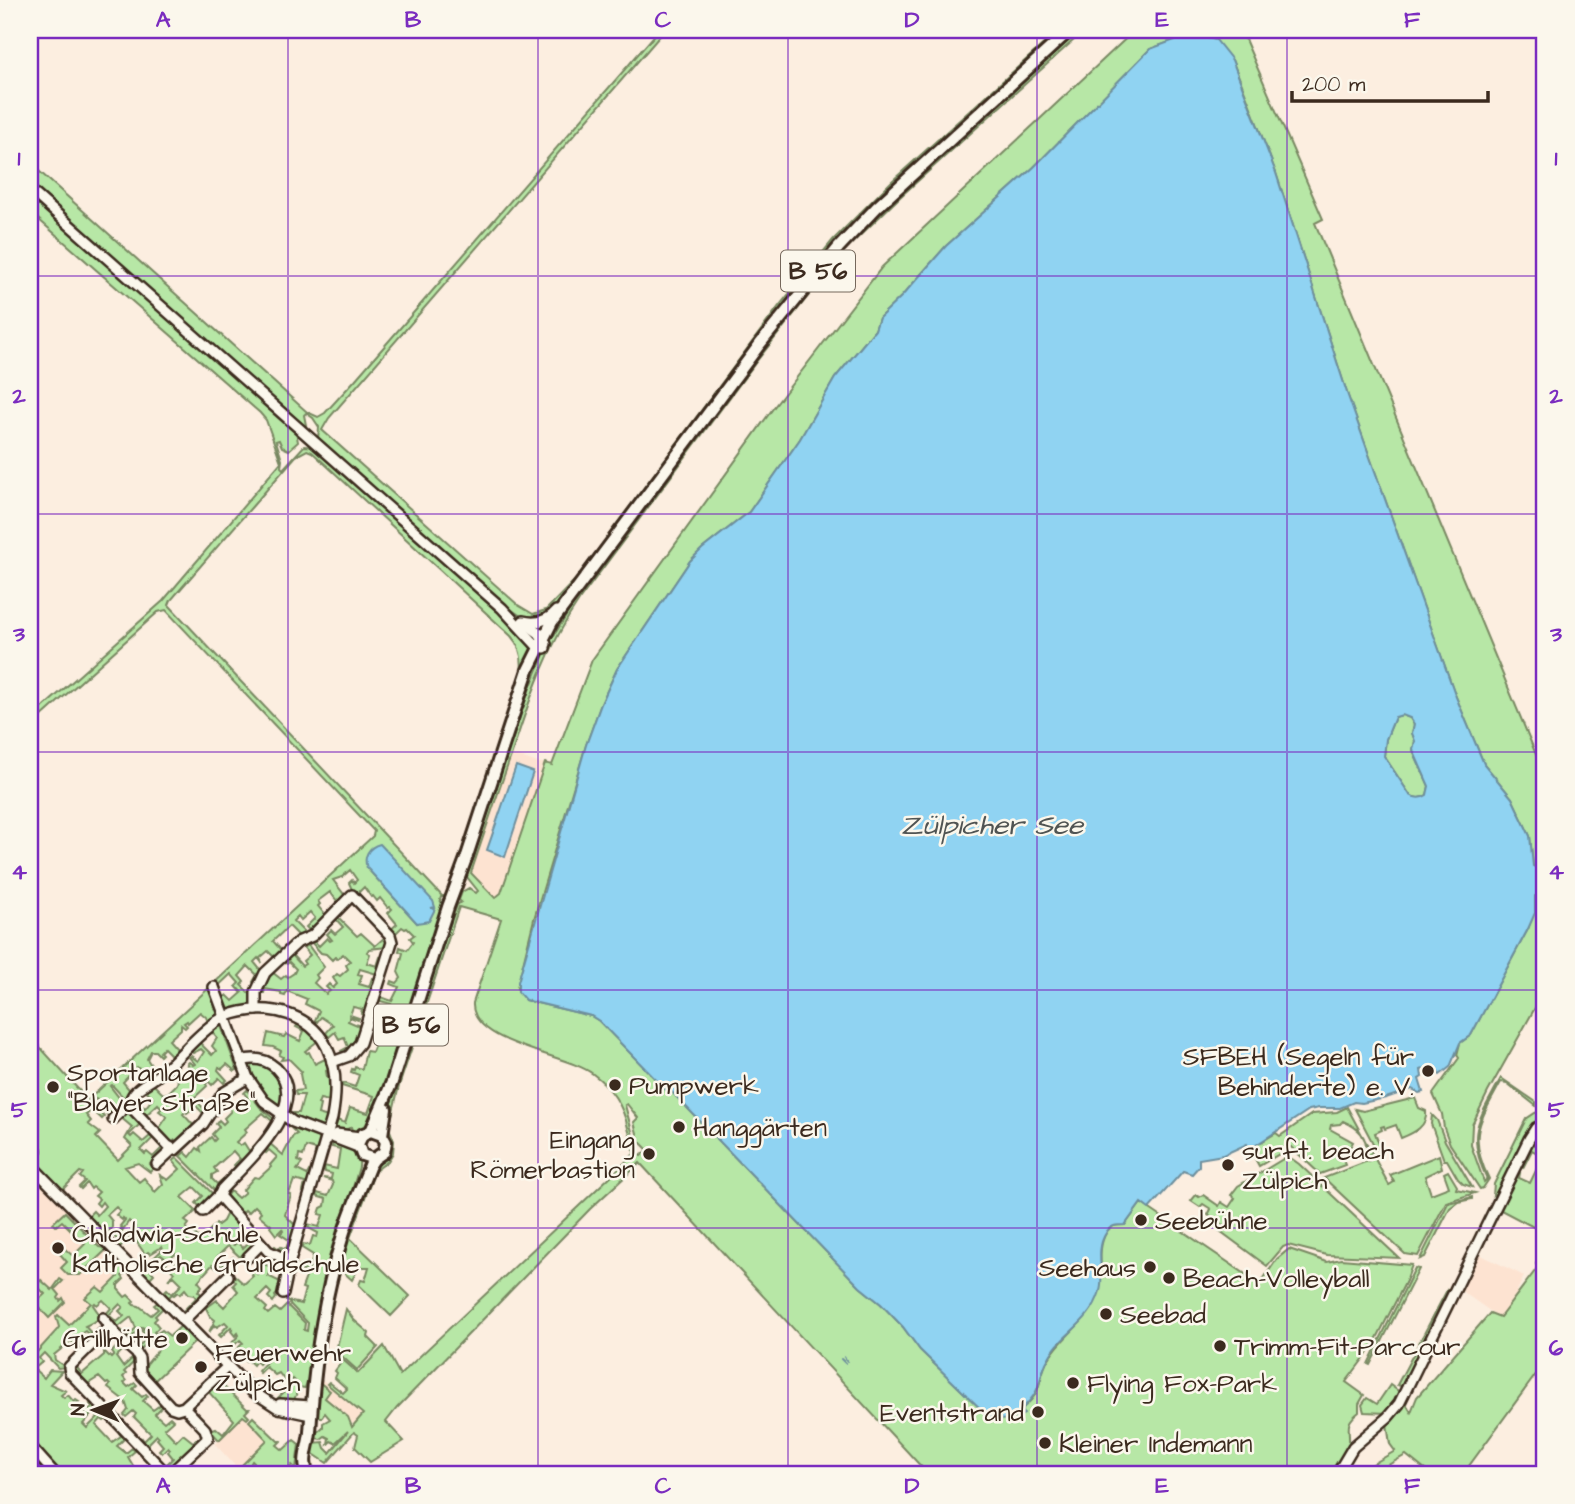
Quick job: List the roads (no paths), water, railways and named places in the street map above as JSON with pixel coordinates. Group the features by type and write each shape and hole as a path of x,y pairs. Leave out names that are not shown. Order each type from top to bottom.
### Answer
{"main road":[{"name":"B 56","path":"371,1131 392,1082 456,902 467,856 516,705 543,644 578,586 760,344 839,247 877,207 1070,30"},
{"name":"B 56","path":"543,644 607,550"},
{"name":"B 56","path":"348,1220 370,1164 386,1149 382,1135 392,1082"},
{"path":"374,1159 360,1146 371,1131 382,1135"},
{"name":"B 56","path":"305,1474 307,1383 315,1362 329,1288 361,1168 360,1146"}],"street":[{"path":"30,190 543,644"},
{"name":"B 56","path":"523,621 534,623 547,619 578,586"},
{"path":"502,608 523,621 543,644"},
{"path":"256,1010 256,992 265,973 298,942 312,936 352,895 390,935 392,942 360,1043 349,1056 332,1062"},
{"path":"214,987 248,1078 259,1096 281,1115 299,1125 360,1146"},
{"path":"113,1119 149,1080 155,1078 216,1022 225,1018 256,1010 289,1014 306,1022 321,1037 332,1062 336,1089 327,1133 283,1294"},
{"path":"203,1211 271,1134 287,1096 282,1076 274,1067 253,1058 241,1061"},
{"path":"157,1164 197,1130 223,1093 248,1078"},
{"path":"129,1103 173,1149"},
{"path":"1338,1474 1353,1447 1399,1404 1532,1134 1538,1126 1545,1124"},
{"path":"32,1159 258,1397 271,1403 307,1410"},
{"path":"219,1195 261,1244 272,1254 290,1261"},
{"path":"248,1257 261,1244"},
{"path":"184,1321 228,1276"},
{"path":"103,1318 115,1334"},
{"path":"184,1406 205,1429 208,1438 174,1470 167,1472 69,1371 72,1363 105,1331 110,1330 136,1353 141,1373 171,1407 177,1409 184,1406 227,1367"},
{"path":"30,1446 55,1474"}],"water":[{"name":"Zülpicher See","path":"1191,34 1216,40 1232,60 1276,173 1348,396 1456,697 1484,764 1512,798 1530,836 1533,866 1545,871 1545,893 1541,892 1535,896 1535,913 1528,929 1471,1035 1460,1043 1450,1067 1440,1075 1432,1066 1421,1070 1422,1077 1419,1079 1423,1092 1412,1089 1386,1098 1354,1102 1340,1108 1309,1110 1250,1149 1247,1144 1223,1155 1199,1159 1199,1166 1192,1174 1183,1171 1149,1209 1141,1203 1125,1225 1110,1228 1101,1247 1101,1284 1095,1303 1082,1321 1052,1352 1036,1391 1022,1409 1024,1414 1001,1420 988,1416 920,1350 881,1304 860,1287 672,1092 666,1090 599,1021 591,1016 525,1000 518,992 518,982 586,745 601,704 617,669 690,561 749,512 800,439 835,378 875,330 879,318 946,246 1034,167 1150,49","holes":["1402,715 1410,718 1414,724 1413,750 1429,786 1427,795 1421,798 1410,795 1384,756 1386,739 1395,717"]},
{"path":"516,766 533,772 505,857 487,850"},
{"path":"380,844 433,901 435,907 431,908 435,909 429,921 417,923 367,868 368,853 372,847"}],"waterway":[{"path":"844,1357 847,1361"},
{"path":"841,1359 845,1363"}],"place":[{"name":"SFBEH (Segeln für Behinderte) e. V.","path":"1428,1071"},
{"name":"Pumpwerk","path":"615,1085"},
{"name":"Sportanlage \"Blayer Straße\"","path":"53,1087"},
{"name":"Hanggärten","path":"679,1127"},
{"name":"Eingang Römerbastion","path":"649,1154"},
{"name":"surft. beach Zülpich","path":"1228,1165"},
{"name":"Seebühne","path":"1141,1220"},
{"name":"Chlodwig-Schule Katholische Grundschule","path":"58,1248"},
{"name":"Seehaus","path":"1150,1267"},
{"name":"Beach-Volleyball","path":"1169,1278"},
{"name":"Seebad","path":"1106,1314"},
{"name":"Grillhütte","path":"182,1338"},
{"name":"Trimm-Fit-Parcour","path":"1220,1346"},
{"name":"Feuerwehr Zülpich","path":"201,1367"},
{"name":"Flying Fox-Park","path":"1073,1383"},
{"name":"Eventstrand","path":"1038,1412"},
{"name":"Kleiner Indemann","path":"1045,1443"}]}
